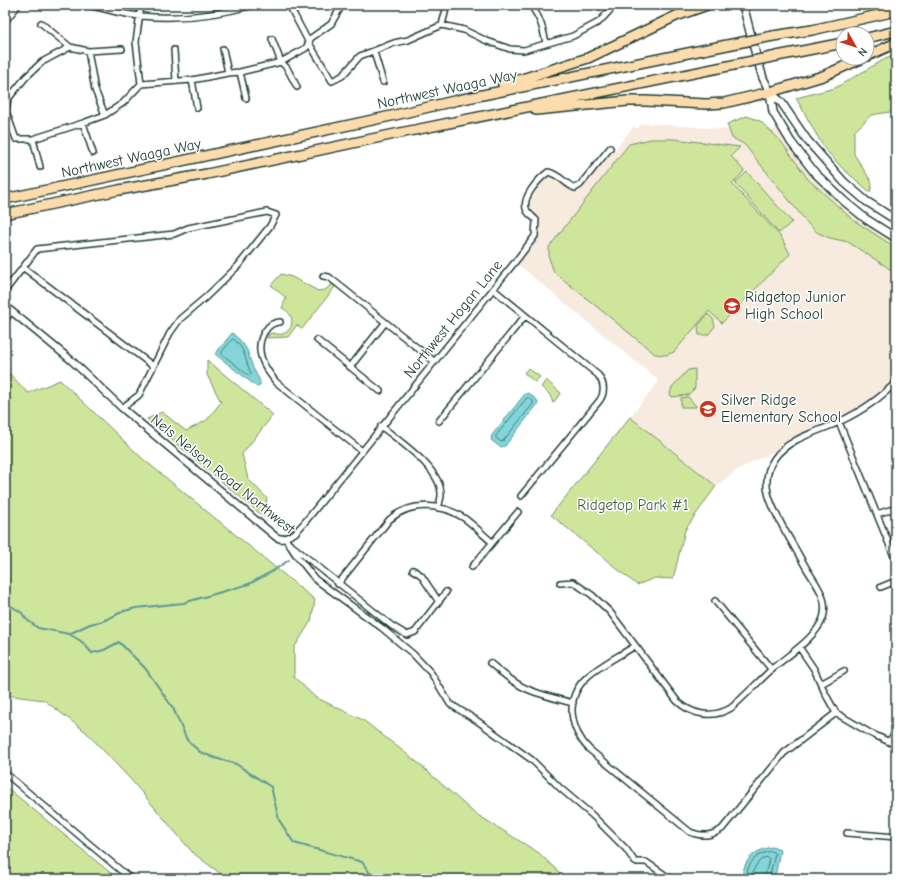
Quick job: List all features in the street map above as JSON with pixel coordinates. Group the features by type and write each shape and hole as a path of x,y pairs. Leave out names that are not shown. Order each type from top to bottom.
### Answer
{"highway":[{"path":"458,100 588,58 676,16 707,5"},
{"name":"Northwest Waaga Way","path":"5,199 383,118 458,100 727,45 812,30 896,11"},
{"path":"875,36 896,32"},
{"path":"875,52 896,43"},
{"name":"Northwest Waaga Way","path":"5,214 119,190 207,174 395,134 835,45"},
{"path":"500,113 557,109 628,101 700,104 732,101 770,92 823,76 845,66"}],"main road":[{"path":"5,20 17,5"},
{"path":"743,5 763,78 770,92 773,112 792,142 815,173 844,201 896,238"},
{"path":"770,92 781,102 807,140 844,182 866,201 896,220"}],"street":[{"path":"89,5 140,16 176,17 201,16 254,5"},
{"path":"141,5 136,42 141,84"},
{"path":"289,5 309,43 332,81 342,76 360,56 374,52 394,43 408,40 442,25 464,30 487,41 510,49 524,50 573,36 599,22 615,5"},
{"path":"70,47 42,62 26,77 8,99 6,111 16,139 33,139 83,124 105,115 123,103 141,84 192,80 240,72 281,62 306,48 310,38 332,24 342,5"},
{"path":"442,25 446,5"},
{"path":"530,5 535,10 543,26 546,43"},
{"path":"41,23 70,47 88,50 122,48"},
{"path":"272,39 281,62 287,68 297,87"},
{"path":"224,49 228,73"},
{"path":"88,50 95,90 105,115"},
{"path":"174,50 176,81"},
{"path":"374,52 383,82"},
{"path":"240,72 246,98"},
{"path":"192,80 197,108"},
{"path":"83,124 93,152"},
{"path":"33,139 40,167"},
{"name":"Northwest Hogan Lane","path":"286,540 305,522 535,236 536,220 527,211 525,203 528,195 548,172 555,173 570,186 575,188 610,148"},
{"path":"5,292 24,268 37,248 174,234 188,228 267,212 276,215 270,226 238,266 206,297 180,319 170,333 138,395 122,408"},
{"path":"24,268 153,366"},
{"path":"323,276 329,278 435,362"},
{"path":"493,289 598,375 602,381 603,388 603,395 600,400 521,496"},
{"name":"Nels Nelson Road Northwest","path":"5,306 71,360 122,408 276,537 286,540 315,579 382,628 413,654 431,673 450,704 476,720 532,760 626,849 635,862 646,862 671,879"},
{"path":"5,320 12,312"},
{"path":"439,421 525,316"},
{"path":"280,322 272,324 268,327 259,342 261,358 267,372 276,382 362,451"},
{"path":"350,367 385,323"},
{"path":"317,340 380,391"},
{"path":"560,583 573,582 592,594 610,612 677,701 684,707 691,712 703,714 716,714 731,708 815,632 823,618 824,606 820,590 795,550 769,499 767,479 774,460 785,448 800,439 839,422 873,403 896,382"},
{"path":"839,422 896,561"},
{"path":"381,426 432,470 440,487 441,496 438,508"},
{"path":"338,584 389,520 396,514 415,506 447,510 464,519 492,542"},
{"path":"876,514 896,508"},
{"path":"472,567 518,512"},
{"path":"286,540 338,584 392,626 407,635 415,632 446,592"},
{"path":"413,570 421,575 439,602"},
{"path":"881,587 896,581"},
{"path":"715,601 772,670"},
{"path":"635,646 586,678 579,687 573,703 573,725 582,742 596,755 690,832 704,836 714,834 722,829 784,753 836,713"},
{"path":"799,647 814,669 826,696 836,713 870,733 896,745"},
{"path":"490,663 525,688 545,696 573,703"},
{"path":"821,684 844,671"},
{"path":"889,741 896,733"},
{"path":"5,773 131,879"},
{"path":"847,833 896,838"}],"shaded area":[{"name":"Ridgetop Junior High School","path":"642,123 748,131 763,134 782,127 829,188 896,238 896,382 873,403 740,468 716,486 630,417 659,381 515,262 535,236 536,220 527,211 527,195 548,172 575,187 610,148 614,151 634,126 637,129"}],"green space":[{"path":"587,5 606,5 602,10 597,10"},
{"path":"896,55 896,111 871,115 854,132 854,154 871,181 872,185 870,192 843,169 824,148 796,98 835,88 885,59"},
{"path":"747,116 760,121 780,140 808,179 852,219 896,248 896,275 887,267 848,242 830,238 818,233 809,225 744,144 732,138 727,124"},
{"path":"651,139 674,139 740,147 731,156 744,171 732,184 781,237 790,254 722,323 709,311 674,352 666,355 655,354 554,272 549,258 549,247 629,144"},
{"path":"747,172 792,222 779,233 735,183"},
{"path":"281,274 292,277 318,291 325,290 332,284 335,287 302,329 297,325 288,337 267,338 269,334 285,333 291,326 291,316 282,308 286,298 271,285"},
{"path":"708,314 713,319 715,326 708,335 699,335 698,326"},
{"path":"207,360 273,415 242,454 248,479 267,498 264,517 147,419 162,412 186,431 207,420 221,402 207,375"},
{"path":"528,368 540,377 535,382 524,373"},
{"path":"5,369 28,393 60,380 143,459 315,600 311,621 294,648 294,677 315,697 363,720 417,762 473,812 539,853 566,879 241,879 225,877 193,853 132,781 86,732 44,700 5,695"},
{"path":"695,369 695,388 688,395 672,397 670,394 672,387 688,370"},
{"path":"546,380 561,393 553,403 550,395 541,387"},
{"path":"688,397 696,407 681,407 681,398"},
{"name":"Ridgetop Park #1","path":"630,417 716,486 685,530 673,579 655,578 637,585 551,515"},
{"path":"5,786 118,879 5,879"}],"water":[{"path":"232,333 242,342 247,350 253,368 260,381 260,385 257,387 215,354"},
{"path":"528,393 536,399 538,402 537,405 505,446 500,447 491,440 492,435 525,394"},
{"path":"772,847 780,850 776,872 772,879 742,879 747,861 755,853"}],"waterway":[{"path":"69,634 124,611 136,608 183,603 249,584 273,571 289,560"},
{"path":"5,602 22,613 26,619 38,628 69,634 81,641 92,653 104,650 119,642 145,668 173,708 187,740 200,752 236,764 271,787 279,820 294,843 362,862 374,879"}],"place":[{"name":"Ridgetop Junior High School","path":"732,306"},
{"name":"Silver Ridge Elementary School","path":"708,409"}]}
